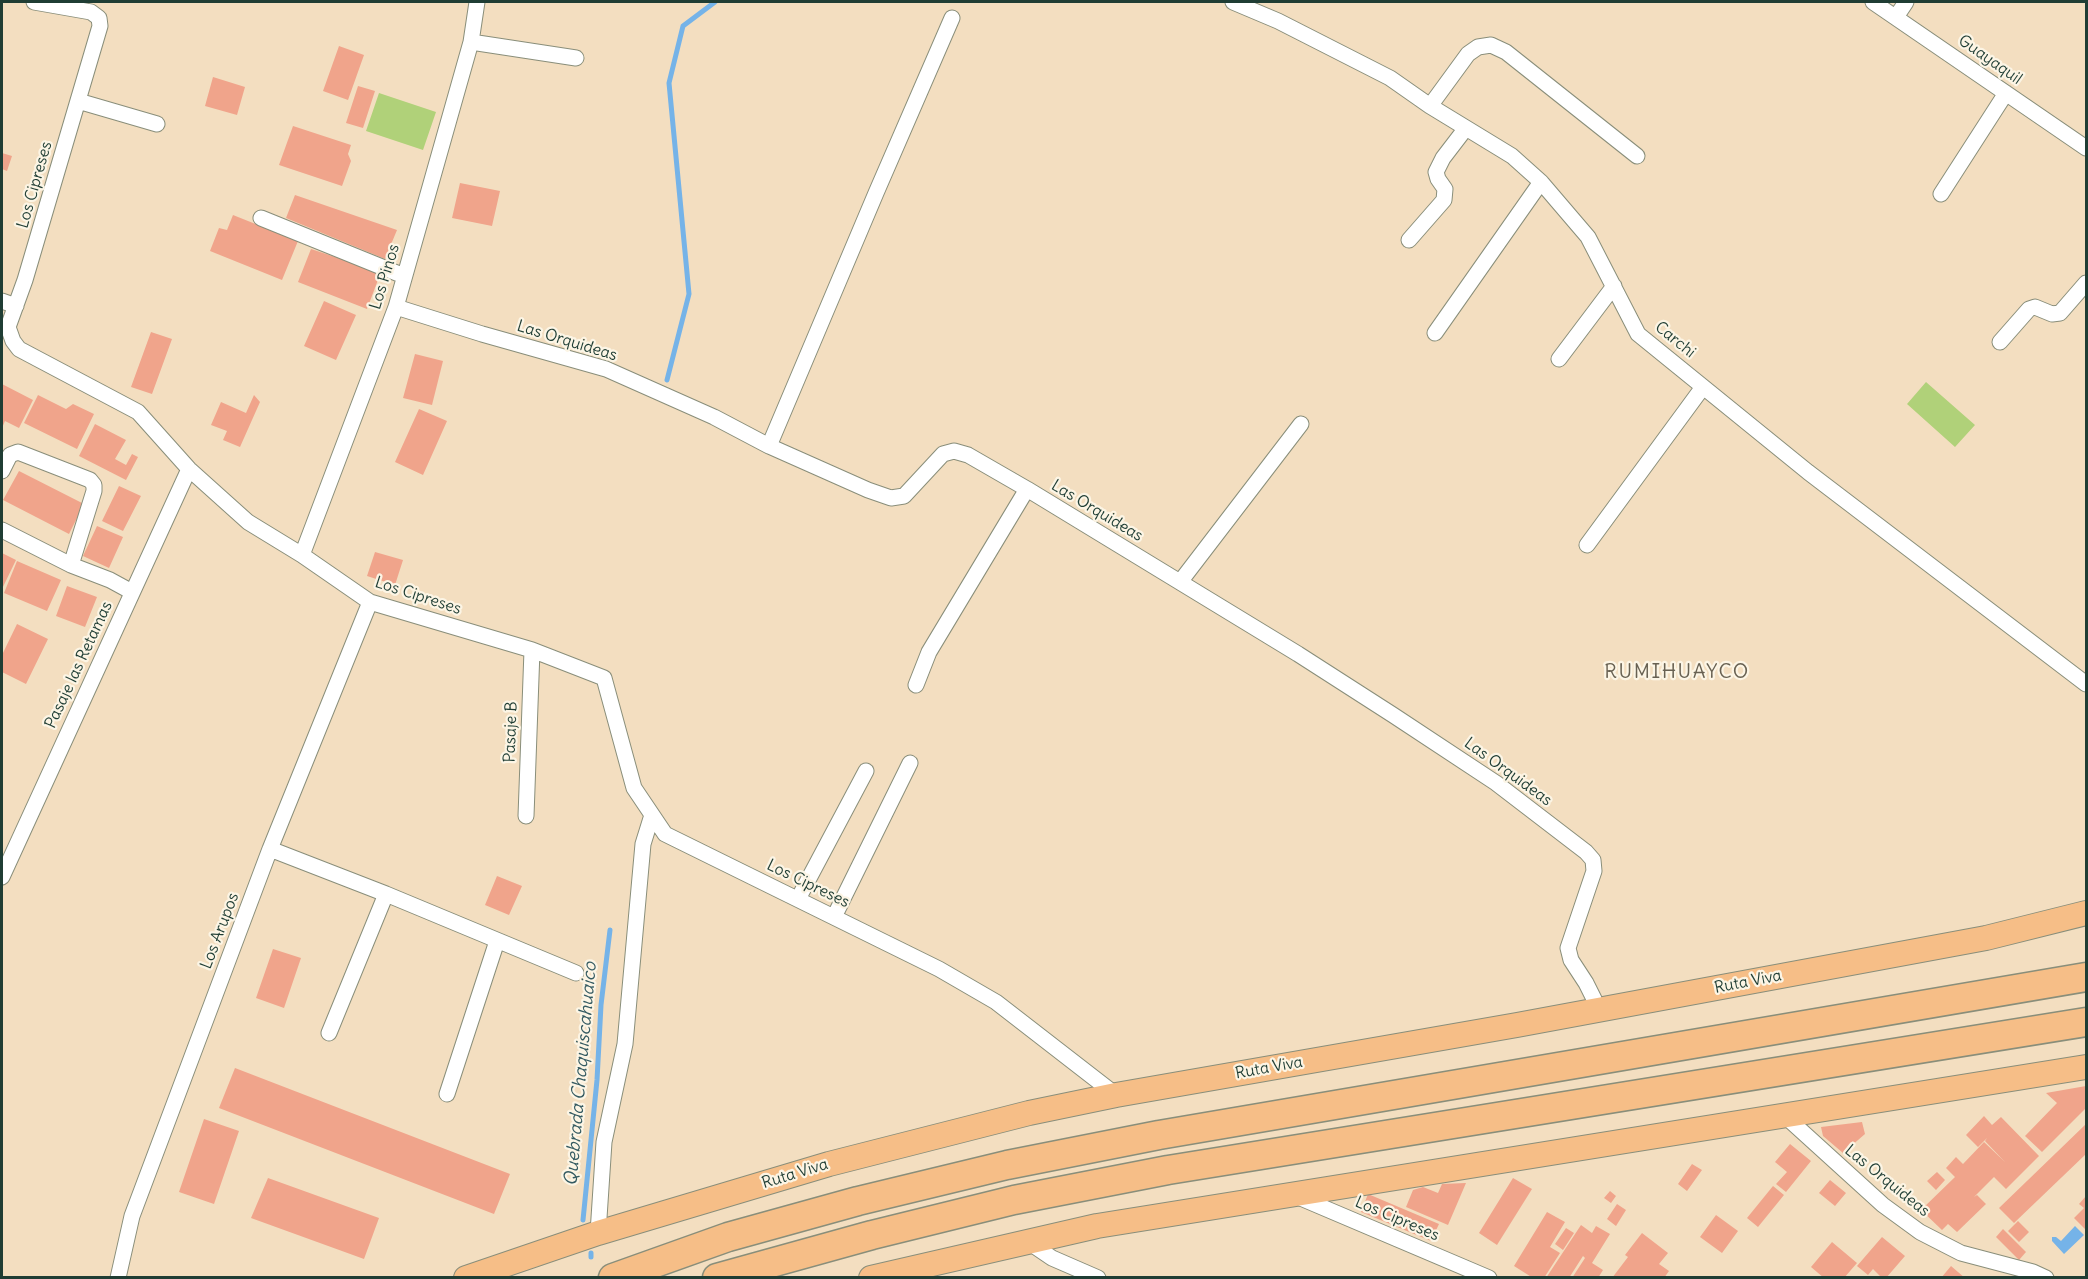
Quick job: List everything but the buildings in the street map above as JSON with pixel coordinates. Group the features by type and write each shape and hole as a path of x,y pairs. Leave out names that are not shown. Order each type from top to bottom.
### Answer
{"highway":[{"path":"613,1278 728,1237 858,1201 1019,1162 1171,1132 2086,977"},
{"path":"717,1278 872,1235 1014,1200 1168,1170 2086,1022"}],"main road":[{"name":"Ruta Viva","path":"466,1278 598,1233 830,1164 962,1129 1116,1095 1986,938 2086,913"},
{"path":"871,1278 1097,1226 2086,1067"}],"street":[{"name":"Los Cipreses","path":"34,2 91,12 99,18 100,26 78,101 9,303 8,327 19,349 138,412 189,469 248,522 302,555 370,602 532,650 604,678 634,788 665,834 939,969 996,1002 1116,1095"},
{"name":"Los Pinos","path":"302,555 396,307 471,42 477,2"},
{"name":"Carchi","path":"1233,2 1278,21 1390,78 1430,106 1512,156 1541,182 1588,237 1638,334 1808,472 2086,684"},
{"name":"Guayaquil","path":"1873,2 2086,148"},
{"path":"1896,17 1906,2"},
{"path":"769,446 952,18"},
{"path":"471,42 576,58"},
{"path":"1430,106 1468,54 1478,47 1491,45 1506,52 1637,156"},
{"path":"1941,194 2006,93"},
{"path":"78,101 158,124"},
{"path":"1409,240 1443,200 1445,189 1436,172 1466,128"},
{"path":"1435,333 1541,182"},
{"path":"261,218 404,276"},
{"path":"2000,342 2029,309 2035,307 2052,314 2060,313 2086,282"},
{"path":"1559,359 1614,286"},
{"name":"Las Orquideas","path":"396,307 504,341 606,369 714,417 769,446 891,498 904,496 943,454 954,451 968,455 1027,489 1298,654 1496,783 1586,852 1593,860 1594,871 1568,948 1571,960 1594,999 1596,1010"},
{"path":"1587,545 1703,387"},
{"path":"1180,582 1300,424"},
{"path":"2,471 10,455 18,453 90,480 94,485 94,492 70,566"},
{"name":"Pasaje las Retamas","path":"2,877 189,469"},
{"path":"916,685 928,652 1027,489"},
{"path":"2,530 70,566 110,580 132,592"},
{"name":"Los Arupos","path":"118,1278 132,1216 270,849 370,602"},
{"name":"Pasaje B","path":"526,816 532,650"},
{"path":"834,917 910,763"},
{"path":"798,899 866,771"},
{"path":"598,1233 604,1142 625,1044 643,844 652,814"},
{"path":"270,849 386,894 576,973"},
{"path":"329,1033 386,894"},
{"path":"447,1094 497,941"},
{"name":"Las Orquideas","path":"1785,1116 1883,1205 1920,1232 1961,1253 2033,1272 2046,1278"},
{"name":"Los Cipreses","path":"1291,1194 1489,1278"},
{"path":"1027,1241 1052,1258 1098,1278"}],"green space":[{"path":"379,93 436,112 423,150 366,131"},
{"path":"1926,382 1975,425 1955,447 1907,404"}],"water":[{"path":"2075,1226 2084,1235 2064,1254 2052,1241 2052,1237 2061,1241"}],"waterway":[{"name":"Quebrada Chaquiscahuaico","path":"667,380 689,294 669,83 683,26 715,2"},
{"name":"Quebrada Chaquiscahuaico","path":"583,1220 597,1080 601,1005 610,930"}],"district":[{"name":"RUMIHUAYCO","path":"1677,672"}]}
